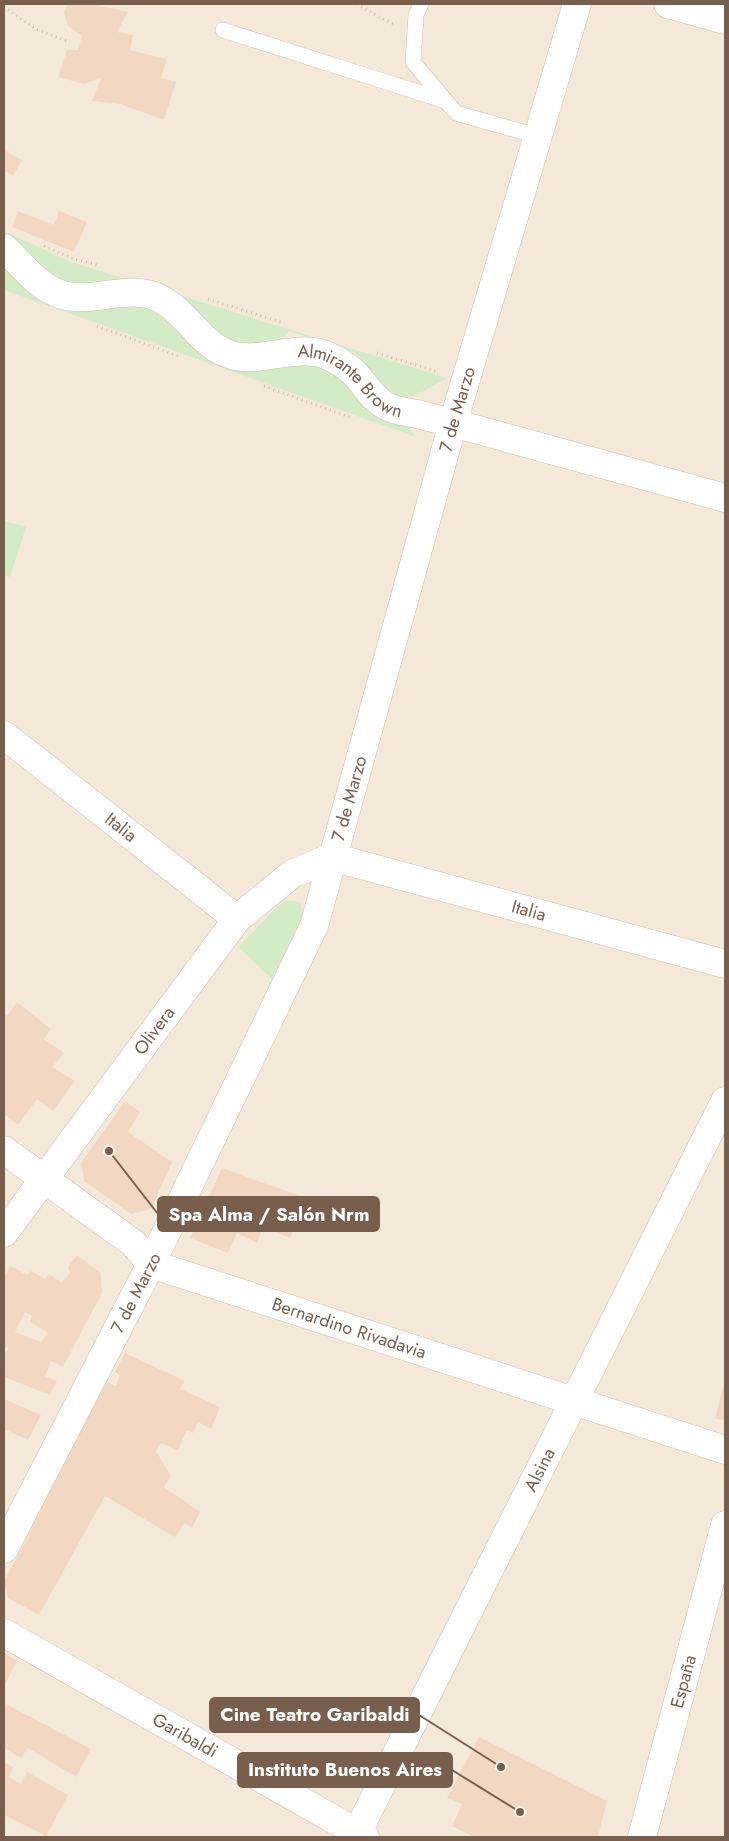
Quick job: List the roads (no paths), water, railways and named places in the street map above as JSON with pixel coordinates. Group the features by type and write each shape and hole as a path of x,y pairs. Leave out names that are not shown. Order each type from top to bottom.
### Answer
{"street":[{"name":"7 de Marzo","path":"4,1549 151,1264 314,926 453,423 577,4"},
{"path":"668,4 725,20"},
{"name":"Almirante Brown","path":"4,248 42,284 55,292 72,297 95,298 136,293 159,298 175,308 206,341 220,351 236,356 253,358 306,351 325,355 353,372 374,397 387,406 725,498"},
{"name":"Italia","path":"4,735 237,919"},
{"name":"Olivera","path":"4,1233 237,919 292,874 332,857"},
{"name":"Italia","path":"332,857 725,964"},
{"name":"Alsina","path":"359,1836 573,1401 725,1101"},
{"path":"4,1150 133,1243 151,1264"},
{"name":"Bernardino Rivadavia","path":"151,1264 725,1450"},
{"name":"España","path":"642,1837 725,1525"},
{"name":"Garibaldi","path":"4,1633 359,1836"}],"lane":[{"path":"421,4 416,15 414,62 446,102 456,113 537,136"},
{"path":"223,30 446,102"}],"place":[{"name":"Spa Alma / Salón Nrm","path":"109,1151"},
{"name":"Cine Teatro Garibaldi","path":"501,1767"},
{"name":"Instituto Buenos Aires","path":"520,1812"}]}
